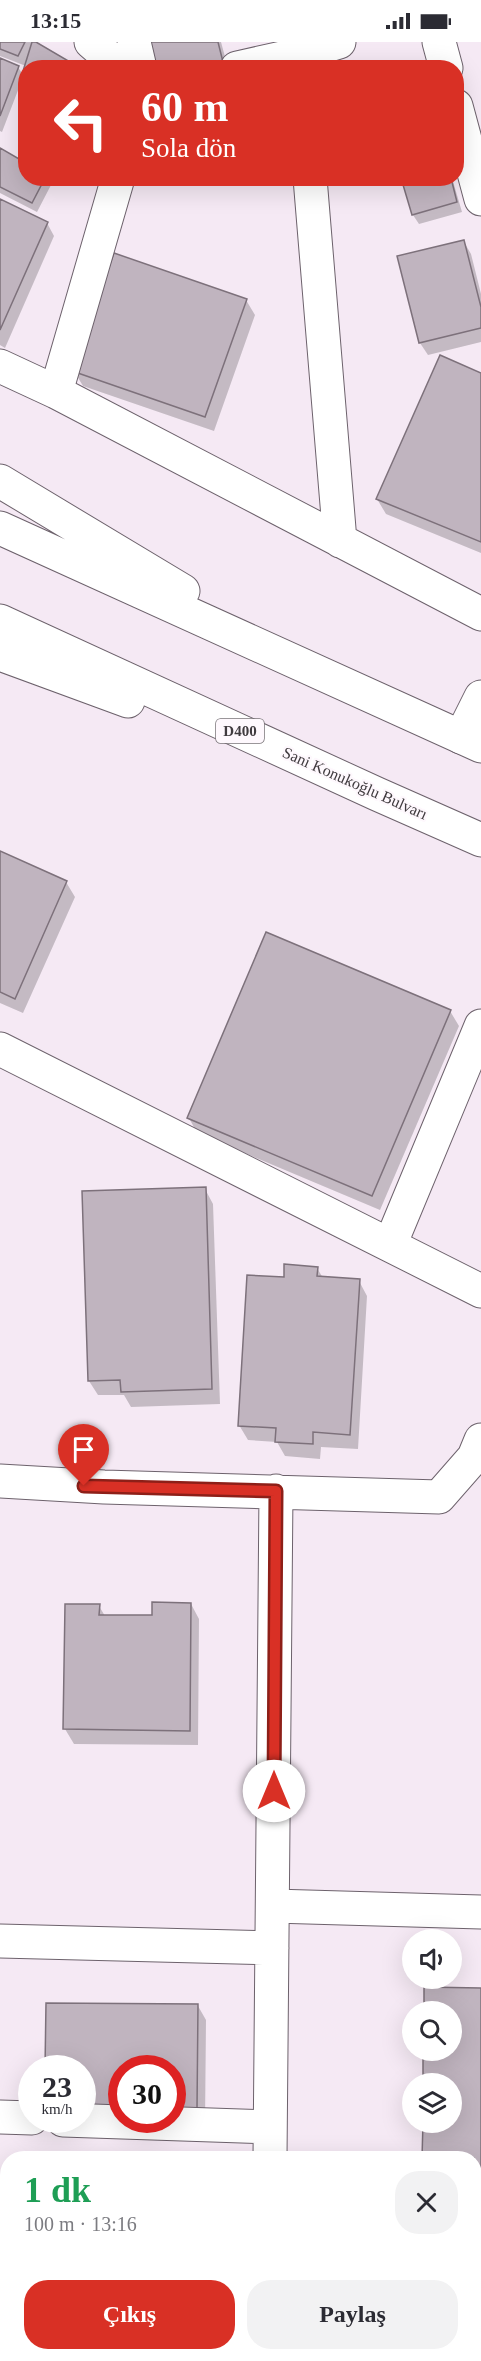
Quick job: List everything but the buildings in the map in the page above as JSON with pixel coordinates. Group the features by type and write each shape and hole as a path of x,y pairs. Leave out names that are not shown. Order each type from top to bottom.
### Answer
{"main road":[{"path":"91,42 112,60"},
{"path":"134,42 138,60"},
{"path":"273,60 339,42"},
{"path":"439,42 444,60"},
{"path":"464,136 481,199"},
{"path":"56,392 116,186"},
{"path":"311,186 340,541"},
{"path":"0,366 56,392 481,614"},
{"path":"0,481 313,670"},
{"path":"0,528 471,741 481,697"},
{"name":"Sani Konukoğlu Bulvarı","path":"0,621 481,840"},
{"path":"0,654 377,794"},
{"path":"390,1245 481,1026"},
{"path":"0,1049 481,1291"},
{"path":"0,1481 104,1487 439,1497 474,1457 481,1440"},
{"path":"96,2124 270,2143 276,1491"},
{"path":"273,1906 481,1912"},
{"path":"0,1941 273,1948"},
{"path":"0,2117 18,2118"}],"route":[{"path":"84,1486 276,1491 274,1791"}]}
